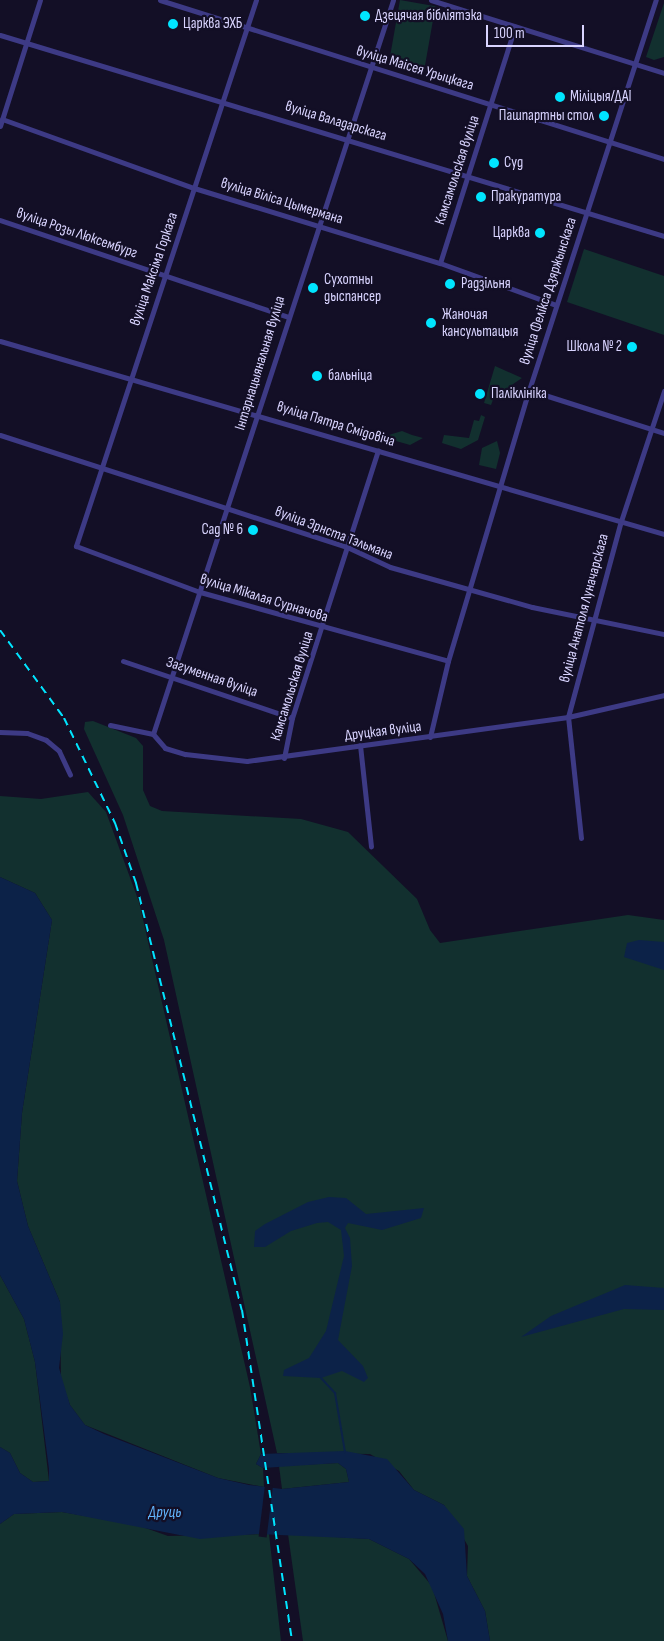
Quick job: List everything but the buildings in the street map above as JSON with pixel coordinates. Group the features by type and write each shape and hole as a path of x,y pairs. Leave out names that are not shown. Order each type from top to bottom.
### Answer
{"street":[{"path":"0,126 40,0"},
{"name":"вуліца Маісея Урыцкага","path":"160,0 370,68 664,159"},
{"name":"вуліца Максіма Горкага","path":"76,546 256,0"},
{"name":"Інтэрнацыянальная вуліца","path":"153,734 393,0"},
{"path":"431,0 664,73"},
{"name":"вуліца Фелікса Дзяржынскага","path":"430,737 448,661 471,590 529,390 656,0"},
{"name":"Камсамольская вуліца","path":"440,263 516,27"},
{"name":"вуліца Валадарскага","path":"0,35 348,137 664,236"},
{"name":"вуліца Віліса Цымермана","path":"2,119 194,188 440,263 556,305"},
{"name":"вуліца Розы Люксембург","path":"0,220 288,317"},
{"name":"вуліца Пятра Смідовіча","path":"0,341 131,376 664,534"},
{"path":"529,390 664,433"},
{"name":"вуліца Анатоля Луначарскага","path":"581,838 568,717 621,521 664,391"},
{"name":"вуліца Эрнста Тэльмана","path":"0,435 101,466 347,547 390,568 471,590 664,634"},
{"name":"Камсамольская вуліца","path":"284,758 292,718 378,450"},
{"name":"вуліца Мікалая Сурначова","path":"76,546 200,592 322,629 448,661"},
{"name":"Загуменная вуліца","path":"124,660 292,718"},
{"name":"Друцкая вуліца","path":"110,725 153,734 164,748 185,754 247,761 284,758 360,745 568,717 664,695"},
{"path":"0,732 27,733 46,740 59,751 70,775"},
{"path":"360,745 371,846"}],"green space":[{"path":"400,0 435,6 425,67 389,61"},
{"path":"664,3 664,57 654,60 646,57"},
{"path":"584,249 664,276 664,335 567,302"},
{"path":"495,366 522,378 494,397 491,405 484,403"},
{"path":"481,415 485,417 478,440 461,449 442,443 444,435 469,438 474,420 479,421"},
{"path":"402,431 423,438 410,445 382,437"},
{"path":"497,441 500,453 496,469 479,465 482,448"},
{"path":"93,721 136,738 143,746 143,790 150,806 162,811 301,819 348,832 417,899 430,930 440,943 628,915 664,920 664,1641 490,1641 485,1611 467,1576 468,1546 444,1505 414,1490 399,1471 370,1454 277,1453 164,940 123,815 84,729 85,722"},
{"path":"88,792 106,812 139,902 250,1387 261,1454 256,1464 263,1468 264,1487 218,1478 85,1425 70,1405 61,1380 60,1302 28,1226 17,1181 22,1113 52,920 35,893 0,877 0,796 41,799"},
{"path":"0,1275 24,1319 35,1362 49,1481 33,1482 20,1473 10,1453 0,1447"},
{"path":"338,1463 346,1469 349,1482 282,1489 279,1466"},
{"path":"62,1512 137,1525 168,1536 269,1534 281,1641 0,1641 0,1524 14,1514"},
{"path":"288,1534 369,1539 409,1559 432,1586 448,1641 303,1641"}],"water":[{"name":"Друць","path":"0,877 35,893 52,920 22,1113 17,1181 28,1226 60,1302 63,1334 59,1368 70,1405 85,1425 104,1434 218,1478 249,1485 282,1489 349,1482 346,1469 338,1463 263,1468 256,1464 261,1454 345,1451 387,1459 414,1490 444,1505 464,1529 467,1576 485,1611 490,1641 448,1641 443,1614 425,1574 409,1559 369,1539 257,1534 200,1539 62,1512 14,1514 0,1524 0,1447 10,1453 20,1473 33,1482 49,1481 49,1469 35,1362 24,1319 0,1275"},
{"path":"639,940 664,942 664,970 624,957 627,943"},
{"path":"329,1197 346,1198 366,1214 424,1208 421,1218 382,1230 348,1223 345,1228 350,1238 352,1266 338,1340 363,1366 368,1378 364,1382 342,1371 321,1378 283,1376 284,1370 309,1358 326,1331 344,1256 341,1230 328,1222 317,1223 291,1231 265,1247 254,1247 255,1231 265,1224 308,1202"},
{"path":"625,1285 664,1288 664,1310 624,1309 521,1337 551,1316"}],"pier":[{"path":"265,1485 273,1486 267,1538 259,1537"}],"waterway":[{"path":"321,1378 335,1393 345,1452"}],"railway":[{"path":"0,630 64,718 115,823 136,883 242,1310 292,1641"}],"place":[{"name":"Дзецячая бібліятэка","path":"365,16"},
{"name":"Царква ЭХБ","path":"173,24"},
{"name":"Міліцыя/ДАІ","path":"560,97"},
{"name":"Пашпартны стол","path":"604,116"},
{"name":"Суд","path":"494,163"},
{"name":"Пракуратура","path":"481,197"},
{"name":"Царква","path":"540,233"},
{"name":"Радзільня","path":"450,284"},
{"name":"Сухотны дыспансер","path":"313,288"},
{"name":"Жаночая кансультацыя","path":"431,323"},
{"name":"Школа № 2","path":"632,347"},
{"name":"бальніца","path":"317,376"},
{"name":"Паліклініка","path":"480,394"},
{"name":"Сад № 6","path":"253,530"}]}
